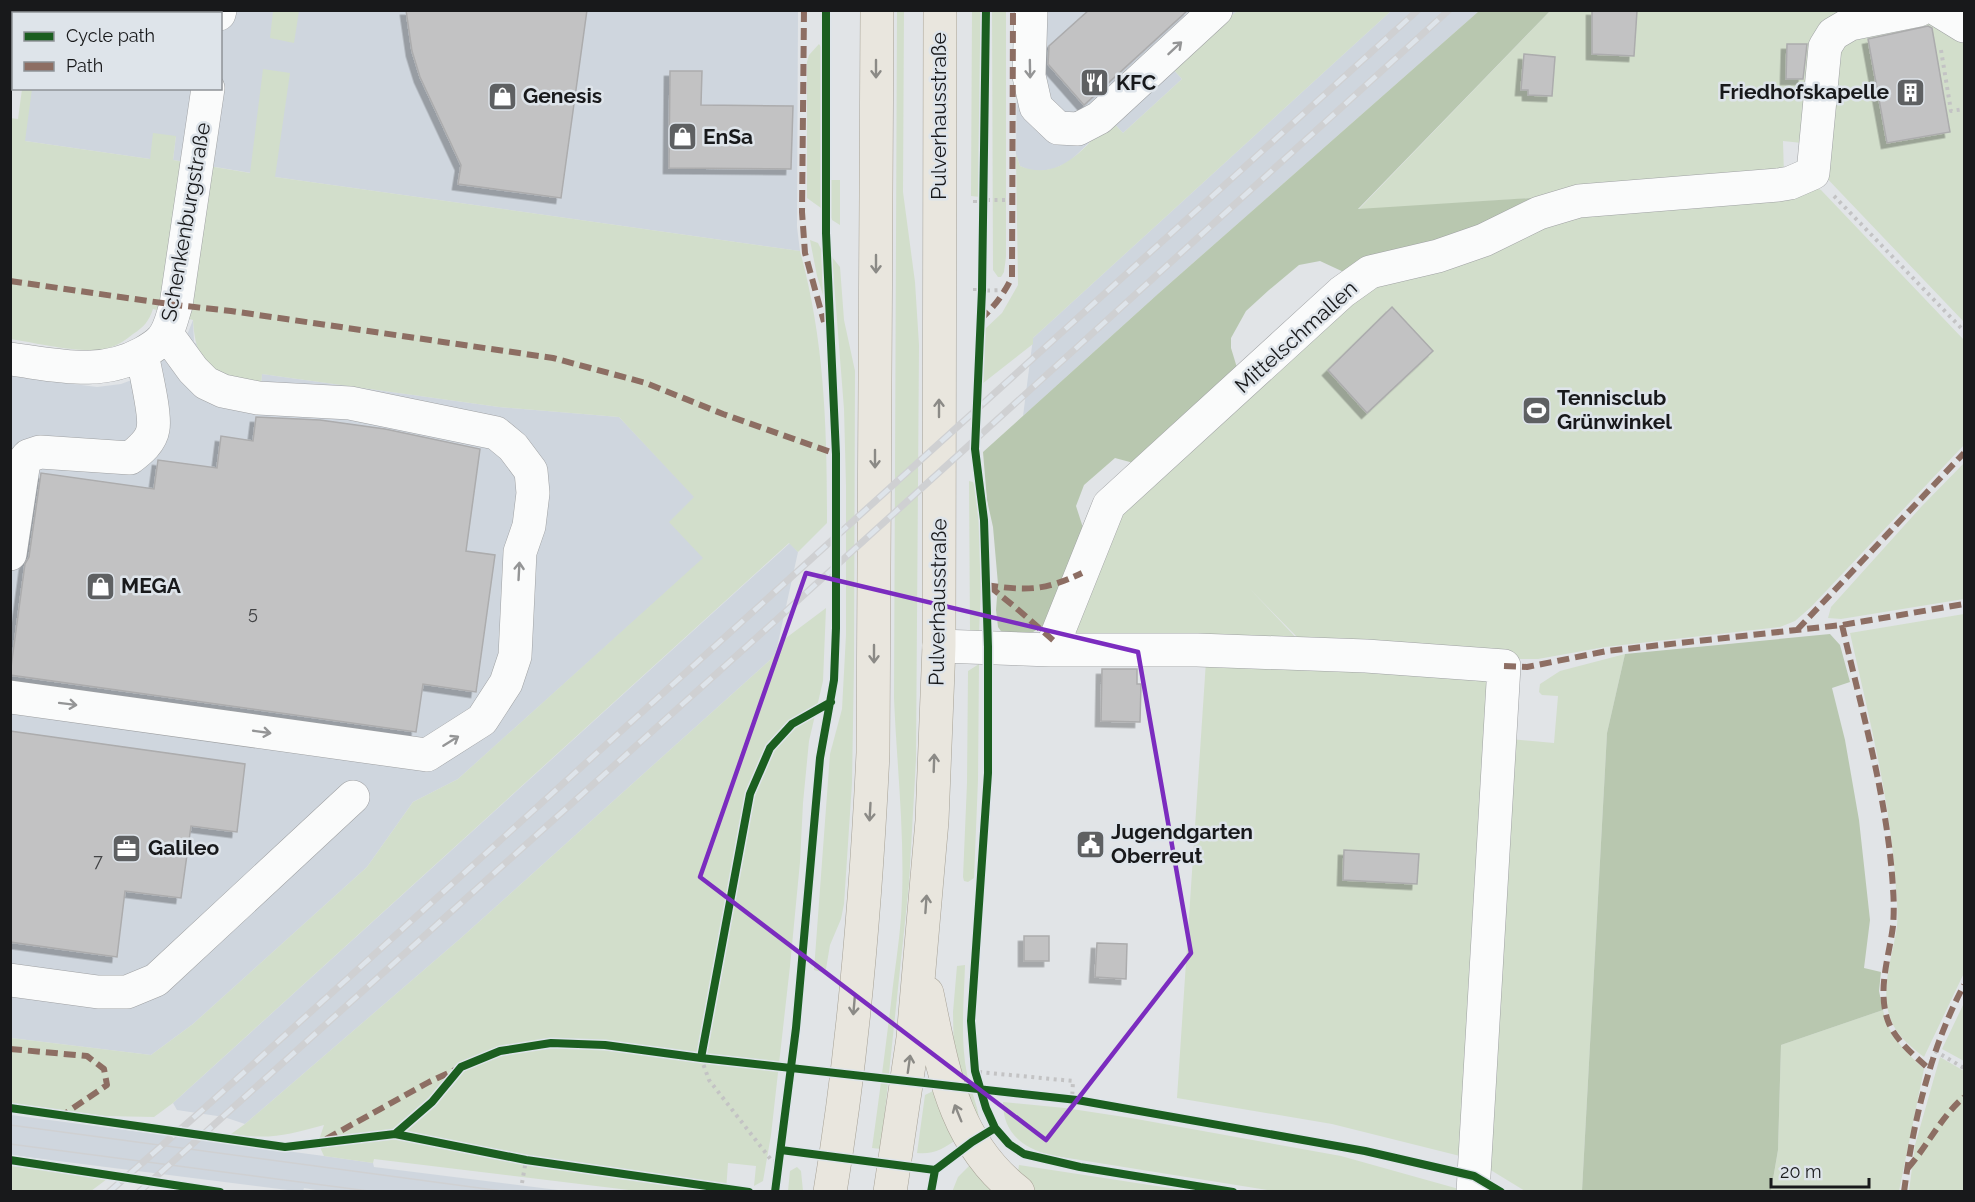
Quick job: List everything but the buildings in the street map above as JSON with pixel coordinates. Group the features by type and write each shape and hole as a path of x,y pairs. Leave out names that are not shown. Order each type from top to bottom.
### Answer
{"main road":[{"path":"830,1191 849,1060 868,862 873,753 877,10"},
{"name":"Pulverhausstraße","path":"890,1191 913,1038 932,821 939,646 940,10"},
{"path":"921,962 946,1080 959,1116 972,1142 1008,1184 1018,1191"}],"street":[{"path":"1031,11 1029,76 1036,107 1058,129 1078,129 1099,118 1216,10"},
{"path":"1814,158 1825,46 1833,34 1850,24 1919,10"},
{"path":"1938,10 1952,35"},
{"name":"Schenkenburgstraße","path":"154,343 176,305 208,90"},
{"name":"Mittelschmallen","path":"1051,650 1109,505 1342,292 1370,272 1438,256 1484,240 1539,213 1579,201 1790,183 1814,158"},
{"path":"10,359 84,369 112,366 154,343"},
{"path":"10,554 24,461 28,456 40,452 129,458 144,447 153,429 151,406 154,343"},
{"path":"10,697 427,755 482,720 506,683 515,656 520,552 529,526 533,493 531,471 513,447 496,433 350,403 258,398 222,391 206,383 193,370 154,343"},
{"path":"939,646 1051,650 1197,650 1366,657 1504,666 1473,1191"},
{"path":"10,980 98,992 128,992 156,981 353,797"}],"path":[{"path":"1952,35 1951,111 1965,109"},
{"path":"1814,158 1965,331"},
{"path":"975,210 975,200 1011,200"},
{"path":"975,281 975,291 1006,291"},
{"path":"1935,1051 1965,1068"},
{"path":"701,1058 709,1080 772,1161 779,1161"},
{"path":"975,1071 1073,1081 1072,1100"},
{"path":"515,1158 538,1162"},
{"path":"522,1183 526,1160"}],"highlighted area":[{"path":"806,573 1138,652 1191,953 1046,1140 700,877"}],"shaded area":[{"path":"798,11 797,227 800,251 275,177 173,160 176,136 150,159 25,141 22,90 222,90 222,12 32,12"},
{"path":"1018,11 1237,11 1172,68 1182,79 1123,133 1109,118 1096,136 1069,162 1053,169 1040,171 1020,166 1016,154"},
{"path":"1391,11 1479,11 1023,416 1033,338"},
{"path":"193,320 194,342 261,384 262,374 499,407 619,417 695,497 704,558 458,779 413,802 367,867 193,1024 151,1055 11,1038 11,376 97,387 121,384 137,378 169,356 187,335"},
{"path":"790,543 798,552 776,652 770,660 461,938 245,1124 224,1117 177,1110 173,1103"},
{"path":"11,1115 373,1163 374,1167 566,1191 328,1192 304,1188 303,1191 296,1191 11,1155"}],"green space":[{"path":"904,10 903,192 915,282 919,345 916,759 909,884 881,1149 872,1148 899,938 902,890 902,835 894,698 897,11"},
{"path":"273,11 299,11 294,43 270,38"},
{"path":"972,11 981,11 980,197 971,196"},
{"path":"992,11 1006,11 1006,257 1001,277 998,277 993,270"},
{"path":"1237,11 1391,11 1033,338 1033,344 982,384 985,329 1002,313 1018,285 1016,154 1020,166 1034,170 1048,170 1072,159 1092,140 1109,118 1123,133 1182,79 1172,68"},
{"path":"1479,11 1550,11 1358,209 1546,197 1527,207 1348,274 1320,261 1299,265 1246,311 1231,338 1231,348 1238,371 1141,465 1115,458 1084,485 1076,506 1086,537 1053,620 1033,632 1011,637 1003,634 998,627 996,610 998,584 983,452 1159,293"},
{"path":"1550,11 1964,11 1964,322 1820,171 1821,145 1783,141 1784,176 1546,197 1358,210"},
{"path":"819,44 821,47 821,208 807,198 807,62 809,55"},
{"path":"263,69 290,73 275,177 800,251 820,353 825,420 827,523 798,552 789,543 173,1103 154,1117 104,1116 11,1103 11,1038 151,1055 193,1024 367,867 413,802 458,779 703,558 669,522 694,497 619,417 499,407 262,374 261,385 245,382 220,374 204,361 195,337 193,320 153,309 148,320 140,329 109,348 74,349 11,339 10,118 18,119 22,90 32,90 25,141 150,159 153,133 176,136 173,160 250,173"},
{"path":"831,180 840,180 840,225 832,220 830,215"},
{"name":"Tennisclub Grünwinkel","path":"1814,187 1821,190 1964,340 1964,445 1811,607 1795,621 1780,627 1605,647 1538,659 1521,659 1303,643 1249,588 1302,644 1075,637 1072,611 1110,520 1346,295 1564,214"},
{"path":"810,240 818,243 821,249 823,295 817,276"},
{"path":"832,257 840,267 844,320 855,371 854,663 852,783 844,904 841,919 830,945 826,969 822,972 814,970 830,754 842,709 846,635 844,409"},
{"path":"1964,463 1964,599 1841,619 1828,618 1831,607"},
{"path":"969,481 973,482 980,516 979,637 970,631"},
{"path":"826,608 823,681 809,741 790,966 771,1135 763,1181 754,1186 756,1166 728,1163 726,1191 637,1191 374,1159 373,1163 324,1156 318,1143 324,1125 278,1136 257,1137 231,1134 461,938 770,660 778,644"},
{"path":"1964,614 1964,973 1924,1057 1897,1031 1888,1009 1886,997 1888,973 1897,921 1893,857 1878,760 1850,633"},
{"path":"1830,634 1840,645 1850,682 1832,688 1845,740 1859,820 1870,920 1864,968 1881,972 1879,991 1883,1010 1781,1045 1778,1150 1771,1191 1582,1191 1607,733 1625,654"},
{"path":"1625,654 1607,733 1582,1191 1525,1191 1489,1169 1510,739 1554,743 1558,696 1542,695 1539,692 1540,684 1560,671"},
{"path":"1206,661 1489,671 1460,1156 1332,1124 1177,1098"},
{"path":"979,664 974,878 968,882 964,881 963,877 968,671"},
{"path":"965,965 964,1047 967,1074 979,1120 954,1064 953,1012 957,966"},
{"path":"1964,1003 1964,1061 1942,1049"},
{"path":"1883,1010 1893,1036 1924,1069 1899,1191 1771,1192 1778,1150 1781,1045"},
{"path":"1940,1057 1964,1071 1964,1191 1909,1191 1915,1145"},
{"path":"935,1090 957,1139 938,1150 917,1153 925,1095"},
{"path":"1003,1102 1131,1118 1341,1156 1466,1191 1274,1191 1049,1155 1030,1148 1016,1137 1006,1122"},
{"path":"973,1162 1000,1192 952,1192 958,1177"},
{"path":"1019,1165 1189,1191 1035,1191 1017,1178"},
{"path":"11,1166 107,1179 91,1191 11,1191"},
{"path":"797,1167 801,1171 803,1191 788,1191 790,1171"}],"tram line":[{"path":"10,1125 509,1192"},
{"path":"10,1144 376,1192"}],"railway":[{"path":"109,1192 1418,10"},
{"path":"139,1192 784,613 1449,10"}],"marked path":[{"path":"804,10 802,212 805,253 824,322"},
{"path":"980,320 998,300 1012,277 1013,10"},
{"path":"10,281 553,358 646,383 723,414 836,454"},
{"path":"1797,630 1964,453"},
{"path":"986,585 1035,588 1057,583 1082,573"},
{"path":"989,586 1054,641"},
{"path":"1504,666 1527,667 1607,651 1842,625 1964,604"},
{"path":"1842,625 1880,789 1890,856 1894,917 1885,974 1885,1009 1895,1035 1929,1069"},
{"path":"1904,1192 1918,1112 1925,1086 1942,1034 1964,985"},
{"path":"10,1049 87,1056 104,1069 107,1085 63,1115"},
{"path":"326,1139 455,1070"},
{"path":"1908,1168 1948,1113 1964,1097"}],"cycle path":[{"path":"775,1192 796,1028 820,758 834,680 836,454 826,233 826,10"},
{"path":"986,10 982,290 975,449 984,520 988,647 988,773 971,1021 975,1071 986,1108 995,1128 1009,1144 1024,1154 1080,1167 1233,1192"},
{"path":"701,1058 750,794 770,748 792,724 831,702"},
{"path":"395,1134 432,1102 461,1067 500,1051 551,1043 605,1045 701,1058 1077,1100 1365,1151 1474,1176 1501,1192"},
{"path":"10,1108 285,1147 395,1134 526,1160 749,1192"},
{"path":"931,1192 935,1170 995,1128"},
{"path":"781,1150 935,1170"},
{"path":"10,1160 220,1192"}],"place":[{"name":"KFC","path":"1095,83"},
{"name":"Friedhofskapelle","path":"1910,92"},
{"name":"Genesis","path":"502,96"},
{"name":"EnSa","path":"682,137"},
{"name":"Tennisclub Grünwinkel","path":"1536,410"},
{"name":"MEGA","path":"100,586"},
{"name":"Jugendgarten Oberreut","path":"1090,844"},
{"name":"Galileo","path":"127,848"}]}
